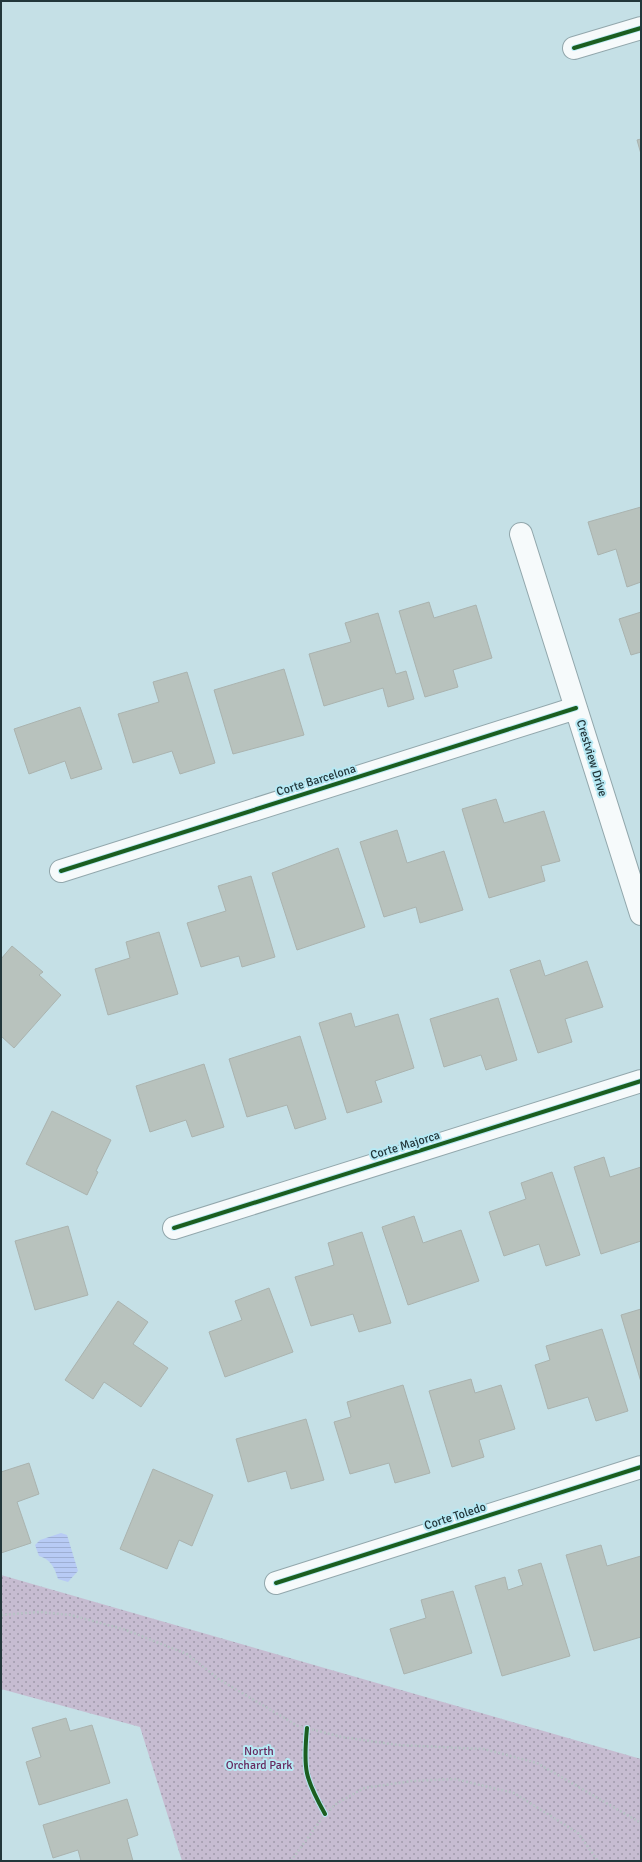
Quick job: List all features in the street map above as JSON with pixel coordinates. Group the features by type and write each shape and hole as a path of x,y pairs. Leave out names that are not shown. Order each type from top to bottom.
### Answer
{"street":[{"path":"574,48 641,28"},
{"name":"Crestview Drive","path":"521,534 641,914"},
{"name":"Corte Barcelona","path":"61,871 576,708"},
{"name":"Corte Majorca","path":"174,1228 641,1081"},
{"name":"Corte Toledo","path":"276,1583 641,1467"}],"path":[{"path":"1,1615 39,1612 71,1615 126,1630 187,1654 220,1680 298,1726 342,1737 398,1745 484,1749 537,1763 641,1823"},
{"path":"306,1736 307,1728"},
{"path":"291,1861 325,1814 336,1804 364,1788 412,1781 455,1779 514,1793 578,1833 598,1861"},
{"path":"321,1807 325,1814"}],"green space":[{"name":"North Orchard Park","path":"1,1575 641,1759 641,1861 182,1861 140,1727 1,1689"}],"water":[{"path":"61,1533 67,1535 78,1571 68,1582 58,1579 54,1568 47,1559 39,1556 35,1545 40,1540"}],"building":[{"path":"641,139 641,154 637,140"},
{"path":"641,507 641,582 627,587 616,549 598,555 588,522"},
{"path":"429,602 434,618 476,605 492,658 453,670 458,687 425,697 399,611"},
{"path":"641,612 641,652 631,655 619,619"},
{"path":"378,613 396,674 406,671 414,699 388,707 383,688 324,706 309,654 351,642 345,623"},
{"path":"284,669 304,735 233,754 214,690"},
{"path":"187,672 215,763 180,774 172,751 133,763 118,714 159,702 153,682"},
{"path":"80,707 102,769 71,779 65,761 29,774 14,729"},
{"path":"496,799 504,823 544,811 560,861 541,866 545,881 489,898 462,809"},
{"path":"397,830 407,863 444,851 463,910 420,923 416,907 384,917 360,842"},
{"path":"338,848 365,927 297,950 272,873"},
{"path":"251,876 275,957 242,967 239,956 201,967 187,923 226,911 218,886"},
{"path":"159,932 178,994 108,1015 95,969 130,958 126,942"},
{"path":"12,946 43,972 39,975 61,995 14,1048 1,1036 1,959"},
{"path":"540,960 545,976 587,961 603,1007 565,1019 572,1042 538,1053 510,970"},
{"path":"498,998 517,1060 486,1070 481,1055 444,1067 430,1019"},
{"path":"351,1013 355,1027 398,1014 414,1068 375,1081 382,1102 347,1113 319,1023"},
{"path":"300,1036 326,1119 295,1129 287,1105 247,1117 229,1059"},
{"path":"204,1064 224,1127 192,1137 186,1120 150,1132 136,1086"},
{"path":"52,1111 111,1140 96,1171 98,1172 87,1195 26,1164"},
{"path":"604,1157 610,1177 641,1167 641,1241 601,1254 574,1167"},
{"path":"552,1172 580,1255 546,1266 539,1244 504,1256 489,1212 526,1199 521,1183"},
{"path":"414,1216 423,1243 461,1230 479,1281 408,1305 382,1227"},
{"path":"68,1226 88,1295 35,1310 15,1241"},
{"path":"362,1232 391,1323 359,1332 353,1314 311,1326 295,1277 334,1265 328,1243"},
{"path":"269,1288 293,1352 225,1377 209,1332 242,1320 235,1301"},
{"path":"118,1301 148,1322 133,1344 168,1368 141,1407 104,1382 93,1399 65,1380"},
{"path":"641,1309 641,1382 621,1315"},
{"path":"602,1329 628,1411 596,1421 588,1397 548,1409 535,1365 550,1360 546,1346"},
{"path":"471,1379 475,1393 501,1385 515,1429 479,1440 484,1457 452,1467 429,1391"},
{"path":"403,1385 430,1473 395,1483 389,1463 350,1474 334,1422 351,1417 347,1402"},
{"path":"306,1419 324,1480 291,1489 286,1471 248,1482 236,1439"},
{"path":"29,1463 39,1494 17,1502 31,1543 1,1553 1,1472"},
{"path":"153,1469 213,1495 192,1546 179,1540 167,1569 120,1549"},
{"path":"601,1545 607,1566 641,1556 641,1637 594,1651 566,1555"},
{"path":"541,1563 570,1656 502,1676 475,1586 505,1577 508,1590 523,1585 518,1570"},
{"path":"453,1591 472,1653 404,1674 390,1629 426,1618 421,1600"},
{"path":"66,1718 70,1731 92,1725 110,1783 39,1805 26,1762 41,1757 32,1728"},
{"path":"127,1799 138,1835 127,1839 133,1861 81,1861 78,1850 53,1858 43,1825"}],"cycle path":[{"path":"574,48 641,28"},
{"path":"61,871 576,708"},
{"path":"174,1228 641,1081"},
{"path":"276,1583 641,1467"},
{"path":"307,1728 305,1754 307,1773 309,1782 325,1814"}]}
